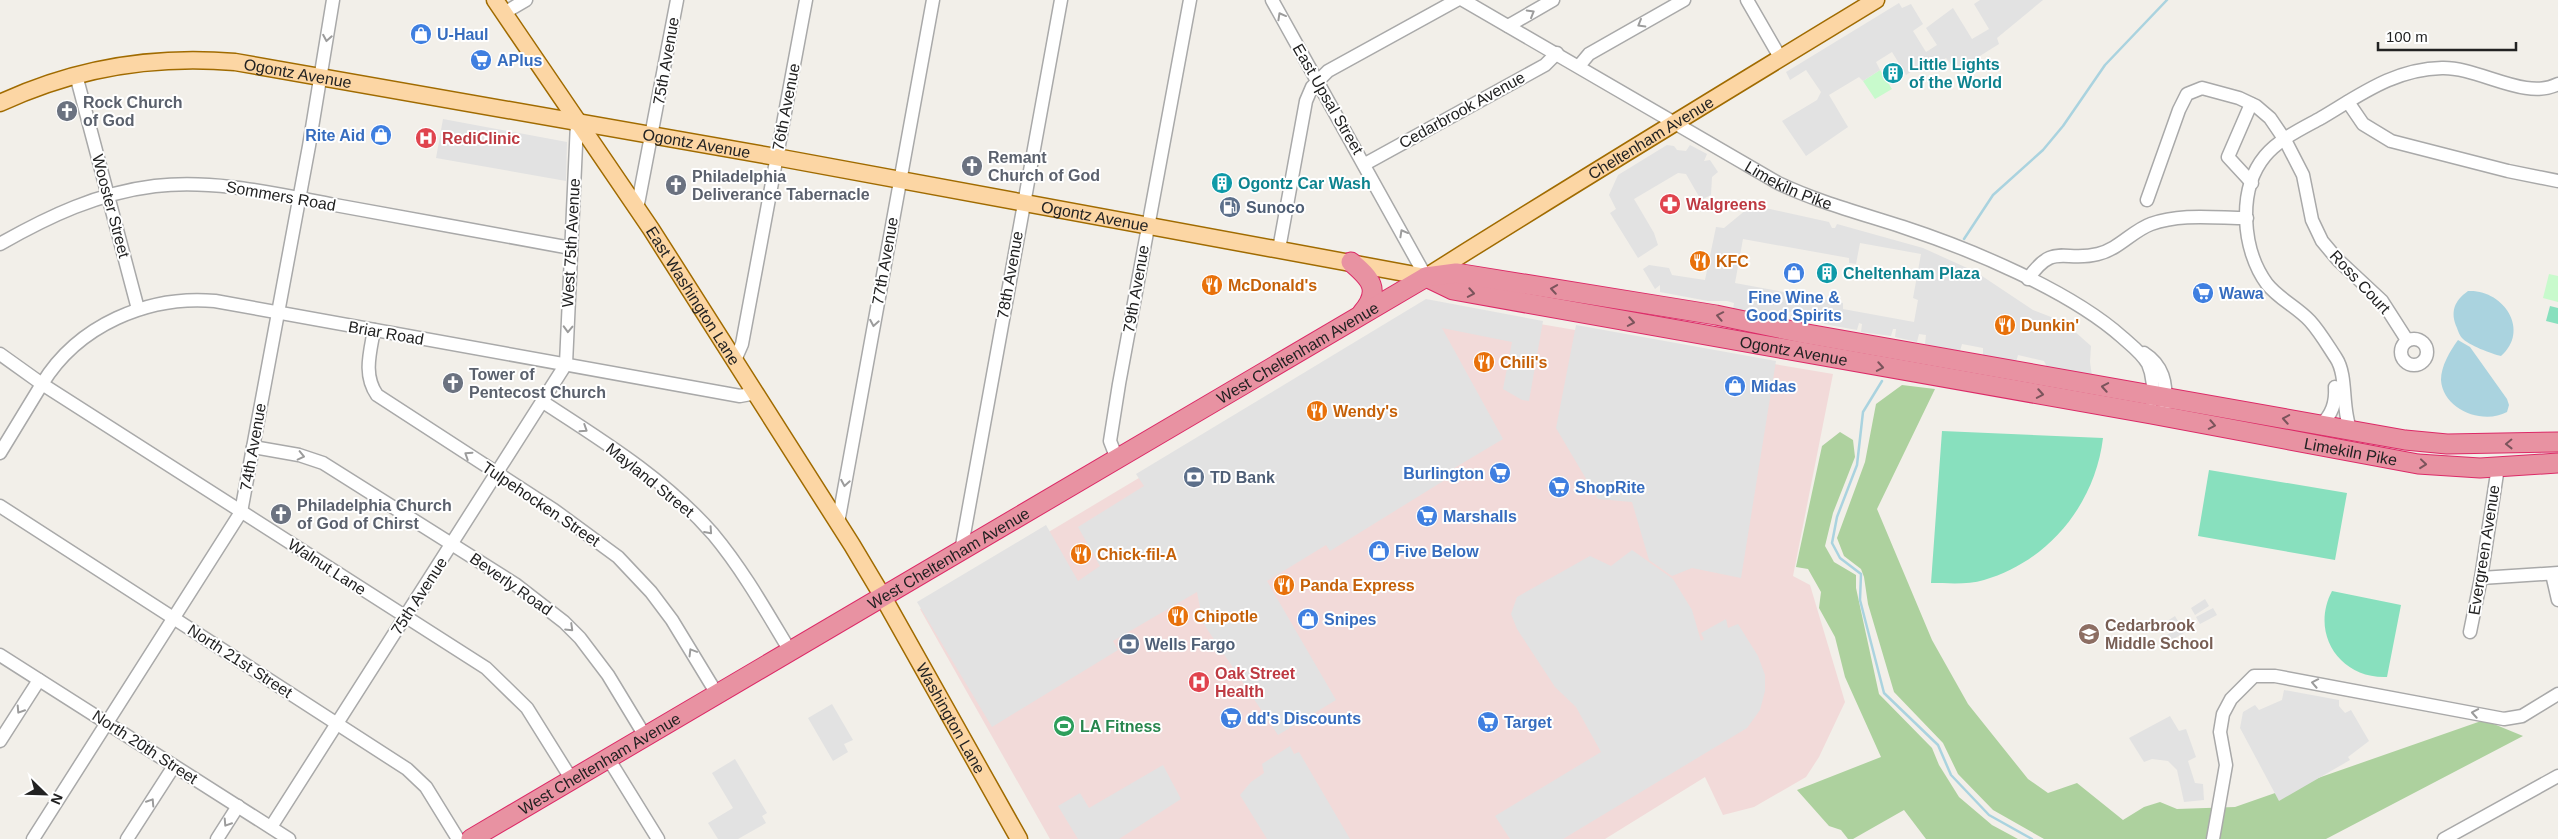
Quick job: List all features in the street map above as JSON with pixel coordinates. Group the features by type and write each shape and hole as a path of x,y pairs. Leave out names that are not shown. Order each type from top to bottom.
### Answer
{"highway":[{"path":"1351,262 1369,277 1372,283 1371,299 1362,314"},
{"name":"West Cheltenham Avenue","path":"471,839 1426,277"},
{"name":"Ogontz Avenue","path":"1426,277 1453,290 2158,406"},
{"name":"Limekiln Pike","path":"2158,406 2320,425 2447,444 2558,442"},
{"name":"Limekiln Pike","path":"2158,406 2418,464 2498,467 2558,463"}],"main road":[{"name":"Cheltenham Avenue","path":"1426,277 1674,121 1781,59 1869,2"},
{"name":"East Washington Lane","path":"500,7 736,360 883,596"},
{"name":"Ogontz Avenue","path":"0,103 32,89 76,75 146,62 201,60 250,64 776,157 1426,277"},
{"name":"Washington Lane","path":"883,596 1019,839"}],"street":[{"name":"74th Avenue","path":"33,839 241,512 299,198 333,0"},
{"path":"500,7 526,0"},
{"name":"75th Avenue","path":"637,210 677,0"},
{"name":"76th Avenue","path":"736,360 742,344 806,0"},
{"name":"77th Avenue","path":"838,523 933,0"},
{"name":"78th Avenue","path":"961,551 1061,0"},
{"name":"79th Avenue","path":"1117,459 1110,441 1190,0"},
{"name":"East Upsal Street","path":"1272,0 1318,79 1426,277"},
{"path":"1279,249 1306,101 1318,79 1328,70 1457,0"},
{"name":"Limekiln Pike","path":"1463,0 1778,183 1798,192 1948,244 2028,279 2106,323 2148,365 2152,374 2158,406"},
{"path":"1508,26 1553,0"},
{"path":"1579,66 1589,54 1684,0"},
{"path":"1747,0 1781,59"},
{"name":"Cedarbrook Avenue","path":"1365,164 1545,65 1556,53"},
{"path":"2351,431 2346,418 2341,377 2336,359 2309,320 2284,302 2267,283 2253,258 2246,230 2248,198 2252,183 2265,156 2285,140 2374,85 2396,76 2420,70 2442,68 2467,70 2535,90 2548,90 2558,84"},
{"name":"Wooster Street","path":"76,75 138,309"},
{"name":"Ross Court","path":"2147,200 2179,110 2187,94 2202,88 2251,104 2270,118 2285,140 2303,175 2312,220 2322,241 2338,260 2382,301 2407,340"},
{"path":"2348,102 2363,124 2391,142 2508,171 2558,181"},
{"path":"2251,104 2228,157 2252,183"},
{"name":"West 75th Avenue","path":"566,364 577,123"},
{"name":"Sommers Road","path":"0,244 60,212 109,195 154,186 190,184 225,186 299,198 571,248"},
{"path":"2028,279 2038,264 2054,255 2098,254 2116,246 2150,224 2180,218 2247,218"},
{"name":"Briar Road","path":"0,453 42,384 69,351 82,339 107,322 138,309 170,301 198,300 278,313 740,396 756,393"},
{"name":"Tulpehocken Street","path":"374,330 368,366 371,386 378,395 568,519 618,558 651,592 672,620 717,694"},
{"path":"2320,425 2330,416 2335,401 2334,374 2329,360 2331,352"},
{"name":"Walnut Lane","path":"0,354 42,384 486,668 509,689 536,720 572,780"},
{"name":"75th Avenue","path":"271,827 566,364"},
{"name":"Mayland Street","path":"543,402 645,471 696,517 736,566 790,652"},
{"name":"Beverly Road","path":"253,447 299,455 322,463 527,592 580,638 608,675 645,736"},
{"name":"Evergreen Avenue","path":"2470,632 2481,578 2498,467"},
{"name":"North 21st Street","path":"0,506 417,777 426,787 458,839"},
{"path":"2481,578 2555,573 2558,600"},
{"name":"North 20th Street","path":"0,655 289,839"},
{"path":"2213,839 2226,765 2220,732 2223,714 2231,699 2254,676 2274,676 2504,719 2522,716 2558,694"},
{"path":"0,741 39,680"},
{"path":"608,758 658,839"},
{"path":"127,839 174,766"},
{"path":"2444,839 2558,776"},
{"path":"217,839 238,806"}],"shaded area":[{"path":"1980,0 2043,0 1997,38 1999,44 1956,71 1946,58 1929,68 1925,63 1906,75 1892,52 1876,62 1880,70 1863,81 1859,77 1829,95 1848,127 1806,156 1782,121 1817,100 1821,92 1806,70 1790,80 1786,72 1899,3 1902,8 1911,4 1923,24 1913,31 1926,52 1937,45 1926,28 1953,8 1972,39 1989,29 1974,4"},
{"path":"443,119 567,142 566,181 436,158"},
{"path":"1667,145 1674,146 1677,150 1686,151 1690,145 1707,154 1704,161 1710,160 1718,172 1712,177 1711,195 1701,200 1686,174 1678,173 1634,199 1654,233 1658,245 1638,258 1610,213 1616,209 1609,195 1618,175"},
{"path":"1752,205 1829,222 1832,228 1835,228 1837,224 1923,248 1976,272 2033,310 2064,322 2091,346 2090,362 2092,376 2047,367 2044,361 2018,355 2016,362 1983,355 1983,348 1962,344 1960,351 1925,344 1926,335 1919,334 1917,342 1895,337 1896,329 1893,329 1891,336 1861,332 1862,324 1859,323 1857,330 1824,324 1826,317 1815,315 1814,322 1790,318 1791,312 1779,310 1777,317 1733,309 1734,303 1727,301 1708,301 1660,292 1660,285 1655,289 1643,269 1649,265 1669,268 1672,275 1705,280 1716,227 1724,228","holes":["1743,239 1849,258 1849,263 1856,264 1860,243 1921,254 1913,298 1918,300 1914,322 1843,309 1843,303 1735,283"]},
{"path":"1426,299 1543,321 1529,401 1522,400 1503,389 1512,342 1442,328 1503,439 1451,470 1453,475 1330,551 1326,545 1267,581 1336,700 1278,735 1203,623 1197,592 1113,641 1118,650 992,727 917,602 1046,525 1078,581 1100,566 1078,527 1144,486 1136,474"},
{"path":"1428,305 1833,374 1793,576 1810,585 1845,702 1819,757 1806,777 1754,807 1723,815 1705,777 1605,839 1050,839 920,609"},
{"path":"1576,325 1776,361 1741,578 1692,568 1672,576 1649,560 1632,502 1598,499 1556,428"},
{"path":"1632,550 1673,579 1692,610 1701,641 1704,639 1701,633 1726,619 1728,628 1738,624 1758,656 1765,675 1765,691 1760,710 1747,728 1563,839 1510,839 1495,816 1601,752 1576,707 1555,687 1517,629 1511,614 1517,597 1590,556 1611,566"},
{"path":"2205,599 2209,606 2195,615 2191,608"},
{"path":"2213,608 2217,615 2200,624 2196,617"},
{"path":"2175,616 2179,623 2162,633 2158,627"},
{"path":"2181,627 2184,633 2166,643 2163,637"},
{"path":"2284,690 2339,700 2339,706 2345,713 2351,710 2369,741 2348,757 2350,760 2279,801 2240,728 2243,712 2255,705 2259,710 2282,700"},
{"path":"832,704 853,740 844,744 848,752 833,761 808,718"},
{"path":"2170,716 2179,731 2186,729 2196,757 2188,761 2195,783 2203,784 2204,800 2184,802 2177,770 2168,761 2152,759 2144,762 2129,738"},
{"path":"1290,746 1294,754 1299,752 1350,839 1267,839 1240,795 1251,782 1264,773 1262,764"},
{"path":"735,759 767,813 762,816 766,823 738,839 718,839 708,823 733,808 712,773"},
{"path":"1163,765 1181,799 1119,839 1078,839 1058,806 1080,793 1089,808"}],"green space":[{"path":"1880,70 1892,89 1875,99 1863,81"},
{"path":"2549,274 2558,276 2558,302 2543,298"},
{"path":"2550,306 2558,308 2558,324 2546,321"},
{"path":"1902,385 1935,389 1877,509 1932,640 1968,704 2028,779 2048,793 2077,783 2123,820 2144,807 2160,802 2177,809 2235,807 2484,720 2523,736 2326,839 2044,839 1993,810 1958,774 1943,743 1894,692 1868,604 1864,577 1861,569 1844,556 1837,538 1865,462 1876,404"},
{"path":"1942,431 2103,438 2098,462 2090,485 2079,507 2065,527 2048,544 2029,559 2007,571 1978,582 1931,583"},
{"path":"1840,432 1853,440 1855,457 1833,513 1825,546 1834,562 1856,575 1856,588 1879,694 1932,748 1939,765 1959,797 1992,825 2018,839 1926,839 1904,810 1853,839 1848,839 1841,830 1829,826 1797,790 1881,757 1845,677 1835,637 1819,608 1821,592 1808,569 1796,567 1822,446"},
{"path":"2209,470 2347,493 2335,560 2198,536"},
{"path":"2332,591 2401,605 2387,677 2370,676 2355,670 2343,662 2333,650 2327,637 2325,622 2326,607"}],"water":[{"path":"2468,291 2481,292 2492,297 2502,304 2509,313 2513,323 2513,335 2510,346 2501,356 2465,341 2460,335 2455,322 2454,312 2459,299"},
{"path":"2458,340 2470,347 2507,399 2509,405 2507,412 2487,417 2466,412 2456,407 2443,391 2441,375 2446,359"}],"waterway":[{"path":"1964,239 1993,195 2043,150 2063,126 2105,65 2167,0"},
{"path":"1882,381 1863,412 1857,465 1837,517 1832,543 1840,558 1861,574 1860,600 1884,693 1938,745 1951,775 1989,815 2032,839"}],"place":[{"name":"U-Haul","path":"421,34"},
{"name":"APlus","path":"481,60"},
{"name":"Little Lights of the World","path":"1893,73"},
{"name":"Rock Church of God","path":"67,111"},
{"name":"Rite Aid","path":"381,135"},
{"name":"RediClinic","path":"426,138"},
{"name":"Remant Church of God","path":"972,166"},
{"name":"Ogontz Car Wash","path":"1222,183"},
{"name":"Philadelphia Deliverance Tabernacle","path":"676,185"},
{"name":"Walgreens","path":"1670,204"},
{"name":"Sunoco","path":"1230,207"},
{"name":"KFC","path":"1700,261"},
{"name":"Fine Wine & Good Spirits","path":"1794,273"},
{"name":"Cheltenham Plaza","path":"1827,273"},
{"name":"McDonald's","path":"1212,285"},
{"name":"Wawa","path":"2203,293"},
{"name":"Dunkin'","path":"2005,325"},
{"name":"Chili's","path":"1484,362"},
{"name":"Tower of Pentecost Church","path":"453,383"},
{"name":"Midas","path":"1735,386"},
{"name":"Wendy's","path":"1317,411"},
{"name":"Burlington","path":"1500,473"},
{"name":"TD Bank","path":"1194,477"},
{"name":"ShopRite","path":"1559,487"},
{"name":"Philadelphia Church of God of Chirst","path":"281,514"},
{"name":"Marshalls","path":"1427,516"},
{"name":"Five Below","path":"1379,551"},
{"name":"Chick-fil-A","path":"1081,554"},
{"name":"Panda Express","path":"1284,585"},
{"name":"Chipotle","path":"1178,616"},
{"name":"Snipes","path":"1308,619"},
{"name":"Cedarbrook Middle School","path":"2089,634"},
{"name":"Wells Fargo","path":"1129,644"},
{"name":"Oak Street Health","path":"1199,682"},
{"name":"dd's Discounts","path":"1231,718"},
{"name":"Target","path":"1488,722"},
{"name":"LA Fitness","path":"1064,726"}]}
